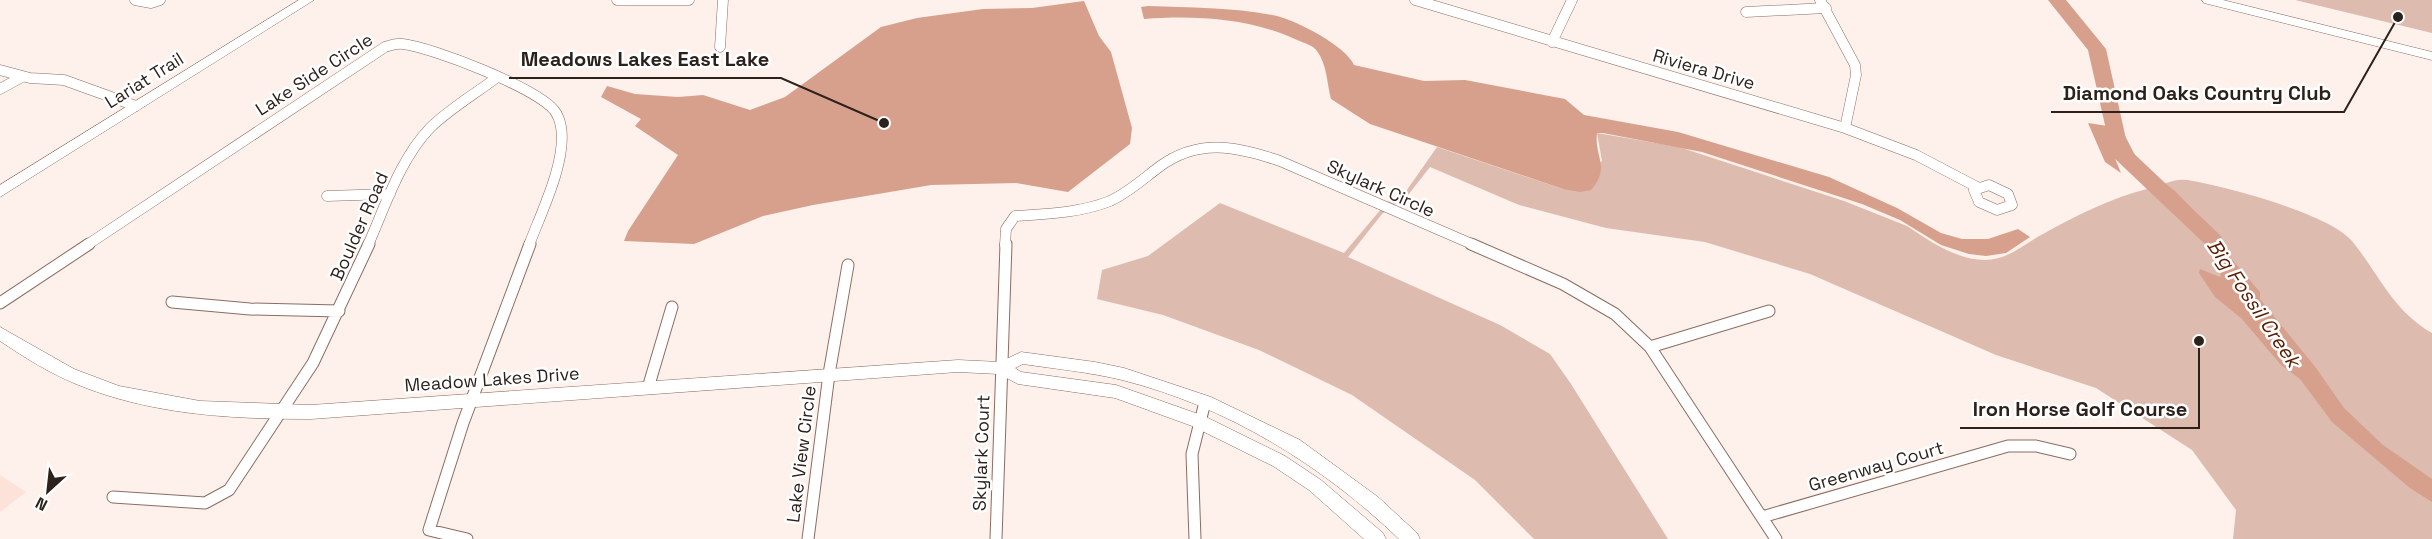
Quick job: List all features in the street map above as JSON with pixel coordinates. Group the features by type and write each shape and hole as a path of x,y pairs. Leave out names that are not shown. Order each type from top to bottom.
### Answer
{"street":[{"path":"135,0 145,3 160,0"},
{"name":"Lariat Trail","path":"0,192 308,0"},
{"path":"617,0 689,0"},
{"path":"720,47 723,0"},
{"path":"1552,42 1572,0"},
{"path":"2208,0 2432,56"},
{"name":"Riviera Drive","path":"1421,1 1845,128 1916,155 1977,187"},
{"path":"1746,12 1823,4 1855,65 1855,81 1845,128"},
{"name":"Lake Side Circle","path":"0,303 385,47 400,44 422,48 525,89 554,110 562,126 562,148 471,400"},
{"path":"0,70 22,77 64,80 136,106"},
{"path":"0,89 22,77"},
{"name":"Boulder Road","path":"113,497 213,501 229,490 313,363 339,311 390,194 417,144 430,127 496,78"},
{"name":"Skylark Circle","path":"1002,368 1006,229 1015,216 1074,210 1111,200 1167,161 1194,148 1215,144 1238,146 1280,161 1563,284 1615,314 1650,347 1776,539"},
{"path":"327,196 390,194"},
{"name":"Lake View Circle","path":"808,539 829,374 848,264"},
{"path":"172,302 250,309 339,311"},
{"path":"648,388 672,307"},
{"path":"1650,347 1769,311"},
{"name":"Meadow Lakes Drive","path":"0,333 59,369 92,384 128,395 182,407 281,412 958,366 1002,368 1018,378 1116,392 1198,421 1279,461 1323,492 1377,539"},
{"name":"Meadow Lakes Drive","path":"1002,368 1021,358 1095,368 1124,374 1205,402 1294,445 1372,502 1411,539"},
{"name":"Skylark Court","path":"996,539 1002,368"},
{"path":"467,539 429,530 446,468 458,445 471,400"},
{"path":"1195,539 1189,460 1205,402"},
{"name":"Greenway Court","path":"1762,517 2008,446 2036,446 2070,454"}],"shaded area":[{"path":"2295,0 2432,0 2432,33"},
{"path":"1597,133 1679,147 1844,201 1907,226 1954,253 1975,259 2001,257 2094,208 2120,197 2177,180 2204,183 2249,195 2321,220 2352,241 2406,314 2432,333 2432,539 2233,539 2236,510 2192,450 2096,388 1996,355 1810,274 1705,242 1606,228 1519,205 1430,167 1408,195 1382,214 1348,257 1500,325 1550,354 1668,539 1534,539 1475,480 1352,395 1259,350 1163,315 1097,299 1102,270 1148,256 1220,203 1344,253 1387,202 1402,197 1437,147 1563,189 1602,161"},
{"path":"0,475 26,492 0,512"}],"water":[{"path":"1084,1 1099,36 1111,52 1132,128 1130,144 1068,192 1016,183 931,185 763,216 694,244 624,241 628,231 678,155 635,126 641,119 601,97 607,86 635,94 678,97 703,95 750,110 785,97 881,27 917,18 983,9 1032,8"},
{"path":"1141,7 1229,9 1277,16 1296,23 1331,42 1354,65 1424,81 1465,80 1565,99 1584,115 1678,132 1829,177 1897,208 1941,233 1962,239 1988,239 2018,229 2030,237 2006,253 1986,256 1969,254 1941,245 1900,220 1862,204 1702,152 1603,133 1597,133 1601,168 1597,182 1591,190 1580,192 1563,189 1370,124 1331,99 1323,62 1315,49 1308,44 1260,27 1222,20 1144,19"},
{"path":"2088,123 2121,128 2140,165 2175,191 2212,229 2223,249 2260,292 2260,299 2316,368 2344,408 2383,445 2432,479 2432,502 2410,488 2332,422 2300,379 2281,365 2242,319 2215,297 2199,273 2200,269 2220,277 2223,265 2206,235 2183,209 2119,155 2115,153 2114,156 2121,173 2105,162"}],"waterway":[{"name":"Big Fossil Creek","path":"2057,0 2097,49 2119,151 2213,240"}],"place":[{"name":"Diamond Oaks Country Club","path":"2398,17"},
{"name":"Meadows Lakes East Lake","path":"884,123"},
{"name":"Iron Horse Golf Course","path":"2199,341"}]}
